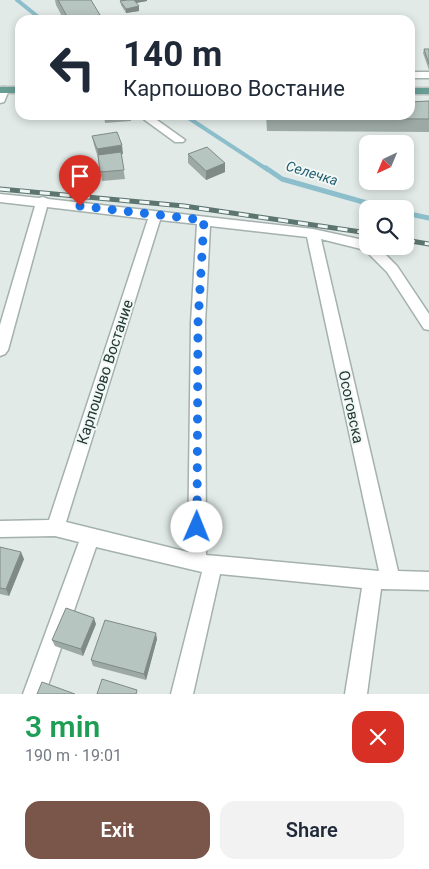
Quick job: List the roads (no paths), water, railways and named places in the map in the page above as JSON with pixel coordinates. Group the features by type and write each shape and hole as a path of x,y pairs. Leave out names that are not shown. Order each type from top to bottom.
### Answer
{"main road":[{"path":"2,93 15,91"},
{"path":"415,91 429,91"}],"street":[{"path":"415,75 429,75"},
{"path":"150,120 179,140"},
{"path":"0,198 313,233 359,244"},
{"path":"0,350 43,202"},
{"name":"Карпошово Востание","path":"55,528 155,216"},
{"path":"182,694 205,564 198,323 204,220"},
{"name":"Осоговска","path":"313,233 382,580 356,694"},
{"path":"377,255 392,269 429,325"},
{"path":"0,529 55,528 205,564 382,580 429,581"},
{"path":"34,694 90,537"}],"waterway":[{"name":"Селечка","path":"17,0 36,15"},
{"name":"Селечка","path":"192,120 268,170"},
{"name":"Селечка","path":"266,168 282,179 359,201"},
{"name":"Селечка","path":"414,215 429,218"}],"railway":[{"path":"0,189 184,206 359,232"},
{"path":"414,242 429,244"}]}
